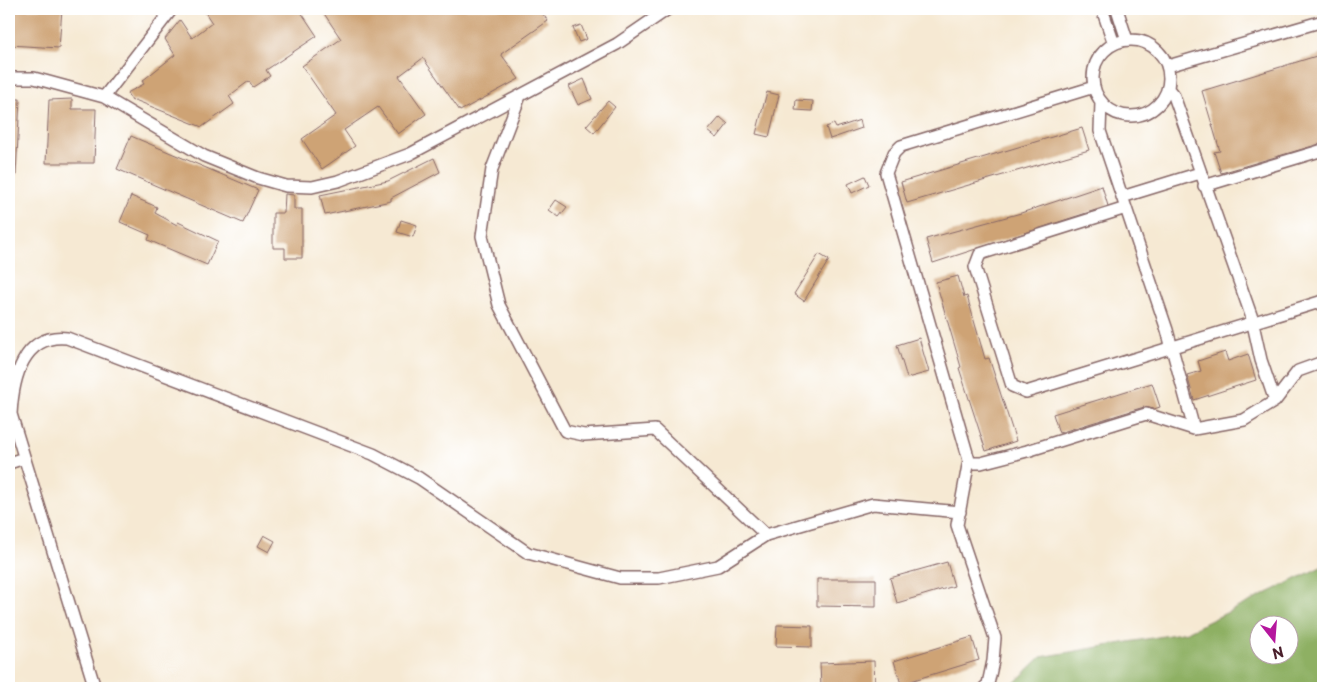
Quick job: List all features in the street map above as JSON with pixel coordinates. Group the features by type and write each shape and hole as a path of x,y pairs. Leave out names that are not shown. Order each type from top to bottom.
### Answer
{"lane":[{"path":"104,97 172,9"},
{"path":"9,78 34,78 104,97 204,156 258,178 286,186 312,187 338,181 410,154 617,44 668,9"},
{"path":"1102,9 1114,44"},
{"path":"1117,9 1127,40"},
{"path":"1168,66 1323,21"},
{"path":"1127,40 1142,41 1154,46 1168,66 1170,78 1169,90 1163,101 1155,109 1144,115 1131,117 1117,114 1101,102 1094,88 1093,71 1098,59 1114,44 1127,40"},
{"path":"984,688 988,684 994,661 994,638 957,524 969,463 886,173 888,165 901,146 1094,88"},
{"path":"1169,90 1174,96 1253,323 1261,360 1275,401"},
{"path":"520,96 492,169 482,236 499,305 564,431 584,435 655,430 766,535"},
{"path":"1101,102 1100,131 1172,348 1194,429"},
{"path":"1204,186 1323,150"},
{"path":"1200,173 1124,203 980,254 974,266 1012,386 1026,392 1323,301"},
{"path":"95,688 11,414 12,391 24,358 32,348 53,336 67,338 373,454 419,478 528,553 620,578 658,578 718,566 766,535 873,504 960,512"},
{"path":"969,463 981,463 1027,451 1146,414 1194,429 1244,420 1275,401 1298,371 1323,362"},
{"path":"9,463 24,458"}],"green space":[{"path":"1323,566 1323,688 1009,688 1041,657 1187,632"}],"building":[{"path":"9,9 62,9 59,48 9,45"},
{"path":"203,9 299,9 317,36 266,70 270,76 253,87 249,81 229,96 234,104 202,127 135,100 132,101 127,93 144,84 142,81 175,55 165,39 180,20 192,38 212,23"},
{"path":"321,9 539,9 548,21 501,54 519,79 460,111 423,58 399,76 426,114 398,134 378,107 344,130 355,146 322,169 302,139 336,115 302,66 341,39"},
{"path":"581,25 587,39 579,42 573,28"},
{"path":"1323,54 1323,143 1221,173 1214,152 1220,151 1202,91"},
{"path":"584,79 592,99 578,105 569,86"},
{"path":"767,92 779,95 769,137 756,134"},
{"path":"9,99 20,99 16,175 9,175"},
{"path":"72,99 72,109 96,109 94,163 46,163 49,100"},
{"path":"796,100 813,101 812,111 795,110"},
{"path":"608,101 615,107 594,133 586,126"},
{"path":"720,117 728,124 717,138 708,131"},
{"path":"860,120 862,128 830,139 826,127 834,124 836,128"},
{"path":"1082,128 1089,150 907,203 901,182"},
{"path":"131,136 258,190 243,223 117,169"},
{"path":"434,158 440,172 391,198 391,201 325,215 320,195 388,181"},
{"path":"865,176 869,185 852,193 848,184"},
{"path":"1102,186 1108,206 933,263 926,239 1021,213"},
{"path":"285,194 294,195 294,209 302,209 302,258 285,258 285,248 273,248 273,213 284,213"},
{"path":"131,196 157,207 155,213 177,225 178,222 218,241 207,265 148,240 150,235 120,222"},
{"path":"556,200 567,207 559,217 549,210"},
{"path":"401,220 417,225 413,237 397,232"},
{"path":"819,254 829,260 804,301 794,294"},
{"path":"958,276 964,297 967,296 985,359 989,358 1016,441 986,451 959,368 961,367 936,282"},
{"path":"919,338 929,372 907,378 897,345"},
{"path":"1225,352 1228,361 1248,354 1256,380 1194,400 1187,375 1201,371 1198,361"},
{"path":"1152,383 1160,407 1154,409 1144,407 1059,433 1053,414"},
{"path":"264,535 275,541 269,552 258,546"},
{"path":"947,562 954,586 897,603 890,578"},
{"path":"817,579 876,579 876,607 817,606"},
{"path":"777,625 812,626 812,647 776,646"},
{"path":"972,637 979,660 901,684 894,661"},
{"path":"874,661 875,686 821,688 820,663"}]}
